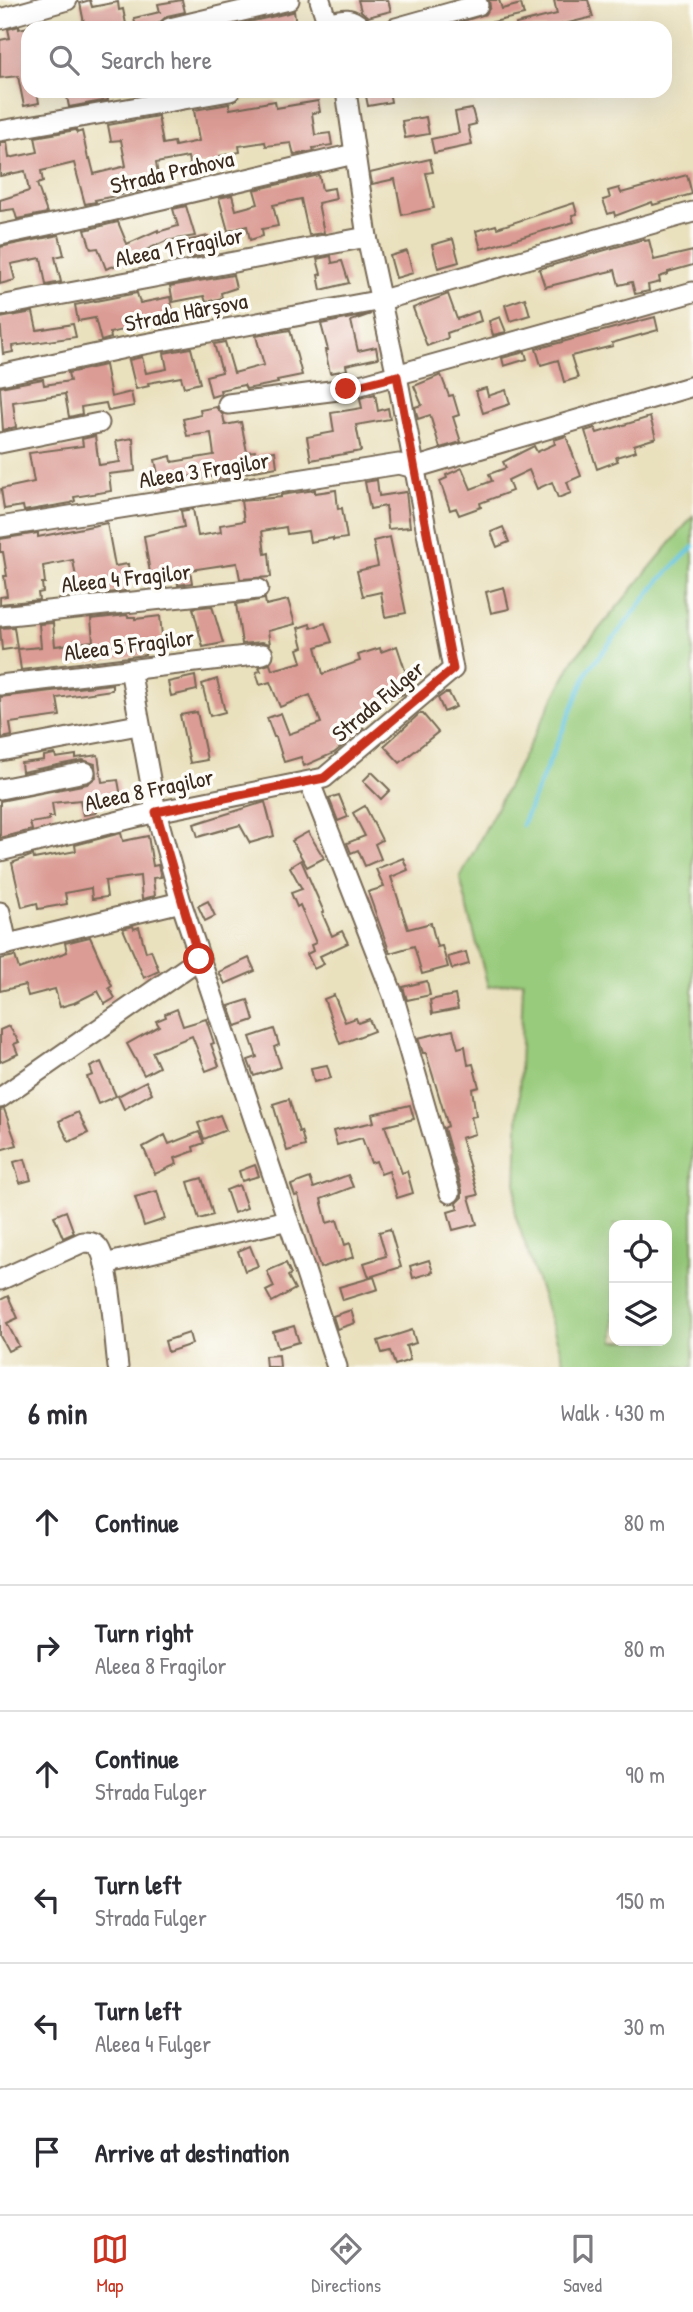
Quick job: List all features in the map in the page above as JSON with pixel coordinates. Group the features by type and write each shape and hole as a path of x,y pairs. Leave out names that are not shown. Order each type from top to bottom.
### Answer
{"street":[{"path":"0,19 67,0"},
{"path":"200,21 289,0"},
{"path":"320,0 327,21"},
{"path":"421,21 478,5"},
{"path":"0,131 190,98"},
{"name":"Strada Fulger","path":"310,783 324,778 453,669 382,300 367,237 348,98"},
{"name":"Strada Prahova","path":"0,235 354,154"},
{"name":"Strada Hârșova","path":"0,375 139,345 382,300 693,212"},
{"name":"Aleea 1 Fragilor","path":"0,306 367,237"},
{"path":"229,404 346,389 693,292"},
{"name":"Aleea 3 Fragilor","path":"0,527 399,464 414,468 693,386"},
{"path":"0,443 99,423"},
{"name":"Aleea 4 Fragilor","path":"0,616 258,589"},
{"name":"Aleea 5 Fragilor","path":"0,685 263,654"},
{"path":"130,669 138,725 156,812 181,902 337,1367"},
{"path":"0,751 138,725"},
{"path":"0,789 85,772"},
{"path":"310,783 393,995 450,1193"},
{"name":"Aleea 8 Fragilor","path":"0,851 156,812 310,783"},
{"path":"0,912 4,945 181,902"},
{"path":"0,1098 199,959"},
{"path":"105,1264 288,1220"},
{"path":"0,1280 83,1242 97,1245 105,1264 118,1367"}],"green space":[{"path":"693,516 693,1367 566,1367 515,1214 523,981 488,987 460,878 574,659"}],"building":[{"path":"90,0 92,7 118,2 119,10 123,9 125,21 84,21 80,3"},
{"path":"182,0 185,12 167,16 161,21 135,21 134,18 160,12 158,4"},
{"path":"358,0 388,0 391,11 368,17 361,11"},
{"path":"489,0 499,0 502,9 521,4 524,15 498,21 464,21 486,14 490,7"},
{"path":"554,0 588,0 593,17 577,21 528,21 557,14"},
{"path":"294,11 295,21 253,21"},
{"path":"19,26 21,29 21,91 18,76 0,78 0,40 10,38 8,29"},
{"path":"22,98 38,98 39,103 24,106"},
{"path":"67,98 108,98 108,100 69,107"},
{"path":"366,98 390,98 391,102 368,106"},
{"path":"275,101 276,108 318,101 320,112 312,113 315,135 330,133 332,145 294,155 291,143 266,146 265,142 239,146 240,152 219,156 221,166 211,169 209,163 190,167 188,157 156,163 160,187 85,204 74,163 41,171 43,182 37,184 47,213 17,219 14,209 0,211 0,200 29,191 25,171 0,176 0,143 7,142 9,158 38,152 35,137 82,131 94,174 126,166 121,140 111,141 108,125 158,116 163,144 174,142 175,146 199,141 194,110 229,104 230,109"},
{"path":"472,109 476,124 468,126 472,145 434,153 431,139 459,133 455,112"},
{"path":"426,117 429,134 405,138 402,121"},
{"path":"430,159 433,172 426,173 434,208 402,215 395,179 372,184 370,173"},
{"path":"319,175 322,190 334,188 336,199 318,203 324,233 309,235 301,199 273,205 278,226 262,229 263,236 250,240 247,226 228,231 219,198 232,195 236,210 258,204 254,190"},
{"path":"687,175 692,194 653,205 652,202 615,216 614,212 608,214 603,200 610,198 608,191 619,188 621,193"},
{"path":"574,203 577,214 572,215 574,222 481,249 476,231 496,225 497,228"},
{"path":"186,206 195,236 166,241 146,250 150,260 139,264 136,258 106,269 98,248 91,249 85,230 118,222 127,244 158,230 178,226 173,209"},
{"path":"59,235 64,255 55,257 61,282 46,285 41,258 11,264 15,280 0,284 0,247"},
{"path":"208,236 212,249 208,250 208,254 190,258 186,241"},
{"path":"453,239 459,262 438,268 432,245"},
{"path":"644,239 649,240 654,260 693,251 693,265 668,272 659,277 660,282 648,285 649,291 635,294 632,282 619,285 615,270 545,287 539,269"},
{"path":"407,251 413,273 396,278 390,256"},
{"path":"331,256 332,263 342,261 349,283 321,290 317,259"},
{"path":"233,275 236,288 221,293 222,298 206,302 204,296 173,302 170,286"},
{"path":"137,293 140,303 170,297 176,326 162,328 160,322 139,326 110,333 111,338 101,341 95,318 78,321 75,305"},
{"path":"448,294 457,319 478,311 481,321 447,333 448,338 427,346 413,308"},
{"path":"525,298 530,315 510,321 505,305"},
{"path":"33,312 37,330 73,324 76,337 12,346 13,352 3,354 0,318"},
{"path":"371,314 351,321 358,351 376,347 378,358 346,365 347,370 330,373 325,350 328,350 321,324"},
{"path":"500,317 506,332 493,335 489,321"},
{"path":"655,317 658,330 612,343 613,346 571,356 578,378 564,382 558,360 541,365 536,349"},
{"path":"290,330 302,375 246,389 244,385 220,390 221,394 211,397 206,376 222,372 214,344 225,342 234,373 264,365 256,336"},
{"path":"191,348 200,383 184,387 181,377 148,383 149,386 136,389 129,360 142,357 146,373 167,369 164,353"},
{"path":"525,352 527,359 504,366 502,358"},
{"path":"105,365 111,397 131,392 134,406 108,411 106,403 81,407 82,414 69,417 65,394 13,402 16,427 3,430 0,387 43,379 44,385 70,381 68,373"},
{"path":"441,375 449,396 453,395 459,415 453,417 461,442 440,448 430,415 418,419 415,407 422,405 414,386"},
{"path":"486,388 488,396 506,390 510,404 483,413 476,391"},
{"path":"375,394 378,411 388,408 390,419 356,425 361,451 311,460 307,437 334,432 331,413 362,408 360,398"},
{"path":"216,407 223,415 225,425 241,422 247,452 255,451 256,454 275,451 277,467 219,480 218,475 204,478 203,474 171,480 172,487 161,489 155,460 171,456 172,462 214,455 211,433 187,436 183,419 201,415 200,410"},
{"path":"650,417 656,438 634,445 636,451 616,457 618,461 597,469 585,431 595,428 597,433"},
{"path":"95,436 99,465 120,462 116,441 133,438 135,471 109,474 111,491 74,497 75,501 71,503 24,511 23,506 4,509 1,489 34,482 29,453 83,446 82,439"},
{"path":"566,436 581,476 567,482 571,493 558,498 552,482 537,489 529,470 508,480 512,491 480,503 481,507 459,515 456,508 450,510 440,481 447,478 446,475 462,468 471,489 492,481 489,474 506,468 503,462 534,446 537,452 555,444 554,440"},
{"path":"377,480 379,496 406,492 410,527 388,529 386,506 370,509 365,482"},
{"path":"315,490 315,493 336,490 338,509 342,508 347,538 310,542 308,531 287,534 286,527 262,531 265,554 269,553 271,577 240,579 237,563 190,570 192,583 178,585 177,575 151,579 144,536 184,527 181,511 193,509 198,536 221,532 220,525 244,521 241,501"},
{"path":"107,523 115,566 128,564 129,574 123,575 125,591 106,593 105,580 77,584 73,560 43,566 45,583 42,583 43,592 38,593 39,600 0,604 0,597 7,596 4,576 7,576 3,552 0,552 0,539 38,533 38,537"},
{"path":"503,527 509,542 497,547 491,532"},
{"path":"390,537 406,613 385,617 381,592 363,596 357,571 378,566 373,541"},
{"path":"504,587 509,609 491,613 486,592"},
{"path":"265,599 266,605 288,600 295,624 268,631 270,644 242,644 236,604"},
{"path":"212,606 223,643 203,647 193,608"},
{"path":"127,615 135,619 160,616 163,646 145,648 145,655 21,670 18,649 41,647 39,624 53,623 55,646 93,641 91,619"},
{"path":"325,623 332,642 316,647 323,674 360,661 358,655 380,648 381,652 397,646 411,688 404,694 362,710 364,715 359,717 364,729 344,742 334,753 304,766 301,757 284,762 267,718 281,713 289,734 321,723 310,695 280,707 270,682 260,685 256,672 261,671 259,667 270,664 272,670 302,662 298,649 303,647 298,628 310,624 311,628"},
{"path":"14,627 17,648 2,650 0,628"},
{"path":"195,676 197,690 171,696 168,682"},
{"path":"217,679 225,712 210,716 202,684"},
{"path":"112,684 112,690 57,698 60,716 10,723 12,736 2,738 0,697"},
{"path":"449,693 456,707 444,712 438,698"},
{"path":"197,712 207,760 190,763 180,715"},
{"path":"419,714 423,714 438,732 400,763 384,746"},
{"path":"55,754 56,758 98,755 102,782 118,780 122,802 95,806 96,813 83,815 80,800 52,803 54,817 30,823 32,830 0,838 0,801 87,784 96,777 95,764 83,760 22,772 21,763 44,760 44,756"},
{"path":"372,772 390,790 381,799 363,781"},
{"path":"339,795 348,817 338,821 329,798"},
{"path":"265,802 274,836 250,843 240,825 198,837 194,824"},
{"path":"365,806 382,840 375,844 381,859 365,866 358,850 351,853 347,843 365,836 353,813"},
{"path":"308,832 324,858 307,867 292,841"},
{"path":"121,833 123,841 148,836 153,866 158,865 161,877 153,878 155,896 142,899 140,876 105,881 107,897 92,899 91,888 65,893 67,904 38,909 37,903 22,907 12,863 33,855 34,859 76,851 75,845"},
{"path":"403,858 408,870 391,877 408,929 431,923 437,947 442,946 448,967 422,974 414,946 390,953 368,892 384,887 376,869"},
{"path":"301,860 332,936 342,931 348,943 320,956 324,964 314,969 307,954 313,951 311,945 316,943 300,905 297,907 291,893 302,889 290,867"},
{"path":"208,901 215,916 205,921 198,906"},
{"path":"133,926 134,929 139,927 146,952 151,950 159,971 144,978 123,929"},
{"path":"90,937 115,998 105,1004 98,991 60,1007 55,989 28,996 25,985 0,991 0,959 15,956 19,969 67,952 65,943"},
{"path":"466,952 469,964 452,969 448,957"},
{"path":"249,958 255,971 225,984 219,972"},
{"path":"427,981 430,995 407,1000 403,987"},
{"path":"334,995 345,1022 356,1018 358,1023 369,1019 374,1031 340,1044 324,999"},
{"path":"455,995 458,1009 432,1014 430,1000"},
{"path":"248,1000 254,1020 236,1026 229,1006"},
{"path":"177,1009 183,1026 206,1019 219,1066 206,1071 192,1036 152,1052 159,1067 144,1075 127,1044 159,1026 156,1021"},
{"path":"9,1026 19,1042 14,1044 18,1054 0,1062 0,1030"},
{"path":"274,1029 279,1045 274,1047 281,1067 254,1076 248,1060 257,1057 250,1037"},
{"path":"453,1030 458,1048 465,1046 468,1065 473,1064 479,1087 472,1089 476,1116 471,1117 475,1134 461,1138 478,1195 469,1197 477,1224 453,1230 448,1212 458,1209 456,1203 462,1197 462,1190 444,1128 448,1126 426,1053 423,1053 418,1038"},
{"path":"101,1062 116,1096 98,1104 87,1077 93,1075 90,1067"},
{"path":"327,1065 331,1078 314,1082 311,1068"},
{"path":"146,1081 152,1093 124,1109 118,1096"},
{"path":"289,1099 305,1146 287,1151 273,1104"},
{"path":"410,1105 414,1119 385,1126 402,1173 407,1171 413,1193 397,1198 389,1171 381,1174 376,1161 371,1163 362,1138 337,1145 333,1131 374,1122 372,1114"},
{"path":"4,1109 17,1145 0,1150 0,1110"},
{"path":"78,1112 88,1133 69,1142 59,1121"},
{"path":"220,1115 226,1130 204,1139 198,1123"},
{"path":"199,1132 204,1143 193,1147 194,1151 175,1158 177,1164 155,1174 143,1147 165,1135 169,1144"},
{"path":"25,1159 31,1180 20,1183 14,1162"},
{"path":"255,1165 259,1176 242,1181 239,1171"},
{"path":"348,1175 353,1187 321,1199 327,1223 337,1220 345,1245 350,1243 354,1257 320,1268 298,1195 295,1196 291,1185 310,1178 314,1188"},
{"path":"202,1178 213,1215 199,1219 188,1182"},
{"path":"239,1185 247,1208 234,1213 226,1190"},
{"path":"157,1191 165,1219 144,1226 135,1197"},
{"path":"66,1211 74,1233 63,1238 54,1216"},
{"path":"390,1229 401,1267 369,1277 364,1263 386,1256 379,1232"},
{"path":"250,1246 258,1266 245,1271 238,1251"},
{"path":"429,1260 433,1272 413,1278 410,1266"},
{"path":"286,1263 291,1274 288,1276 295,1289 272,1302 266,1291 274,1287 267,1271"},
{"path":"374,1277 378,1289 343,1300 339,1287"},
{"path":"8,1296 18,1318 7,1323 19,1346 8,1351 0,1336 0,1300"},
{"path":"351,1310 355,1323 337,1329 333,1316"},
{"path":"294,1326 299,1342 278,1348 273,1332"},
{"path":"412,1330 416,1343 406,1346 410,1360 395,1365 390,1351 382,1353 378,1341"},
{"path":"189,1333 192,1344 168,1352 165,1341"},
{"path":"279,1355 280,1367 266,1367 265,1356"}],"waterway":[{"path":"522,825 589,669 660,580 693,547"}],"route":[{"path":"199,959 156,812 310,783 324,778 453,669 397,376 346,389"}]}
